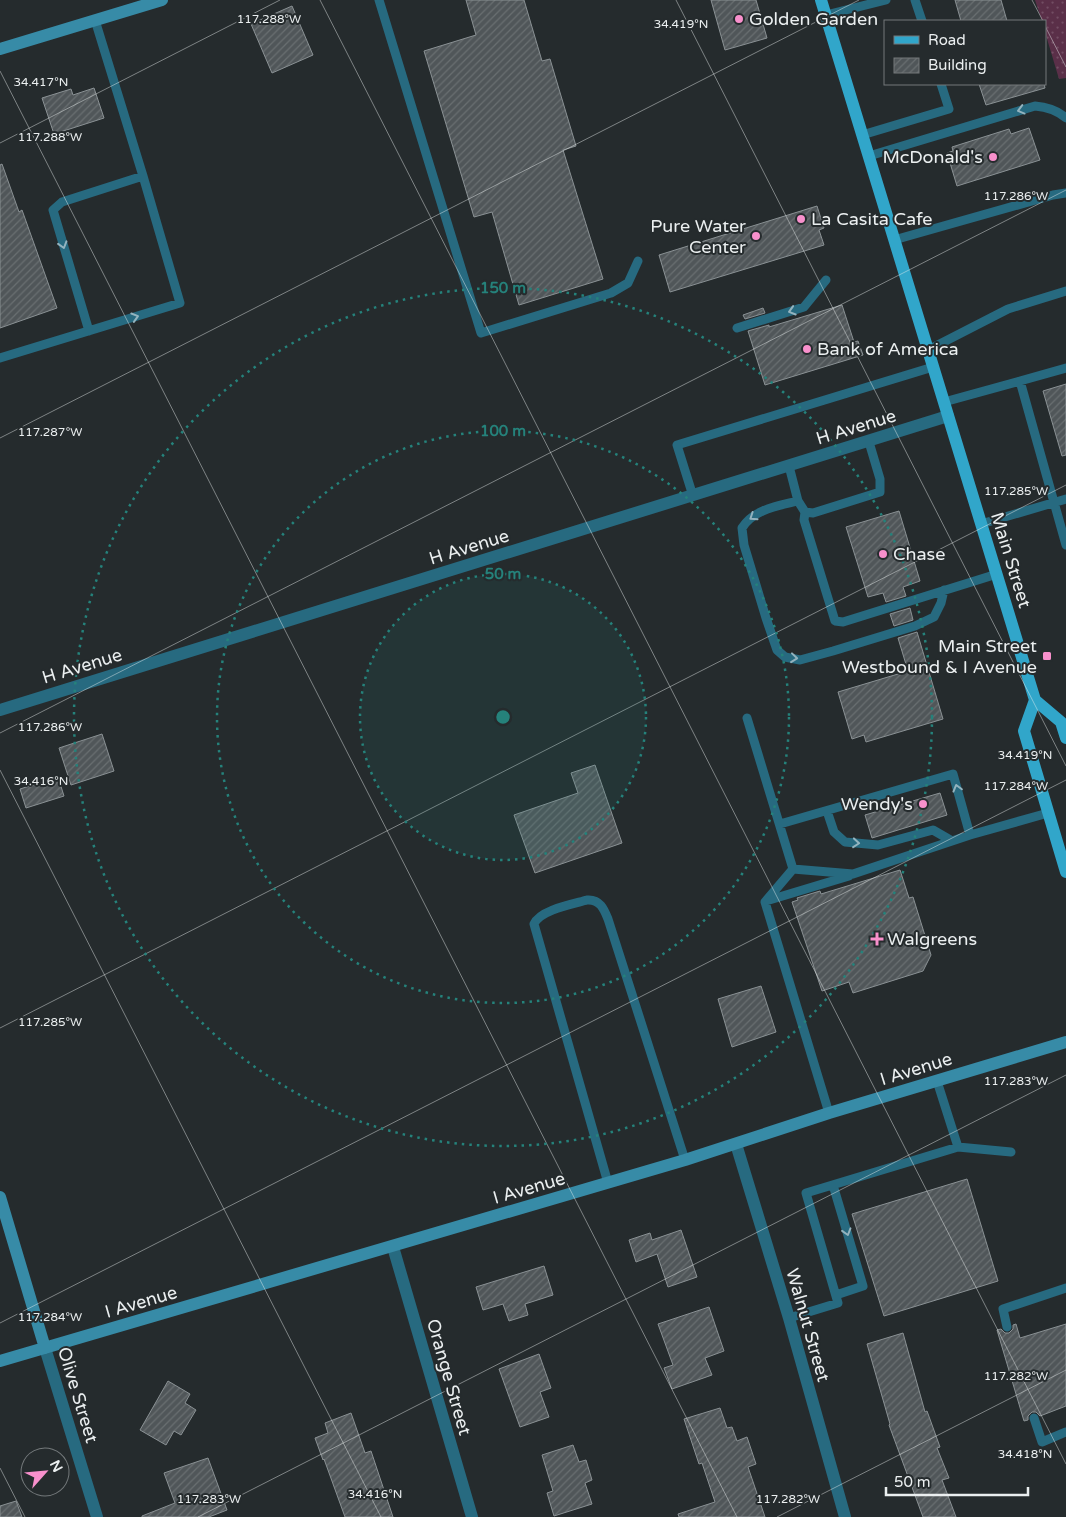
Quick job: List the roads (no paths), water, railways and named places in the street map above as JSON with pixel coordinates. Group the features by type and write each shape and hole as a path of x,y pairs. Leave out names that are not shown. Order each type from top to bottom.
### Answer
{"main road":[{"path":"0,49 162,0"},
{"name":"Main Street","path":"821,0 1035,700"},
{"path":"1066,738 1061,722 1035,700 1024,731 1066,872"},
{"name":"I Avenue","path":"0,1361 685,1160 829,1113 1066,1042"},
{"name":"Olive Street","path":"0,1198 45,1348"}],"street":[{"name":"H Avenue","path":"0,710 948,416"},
{"name":"Walnut Street","path":"736,1144 789,1318 845,1517"},
{"name":"Orange Street","path":"393,1247 472,1517"},
{"name":"Olive Street","path":"45,1348 97,1517"}],"lane":[{"path":"379,0 481,333 611,293 628,282 638,261"},
{"path":"826,15 886,0"},
{"path":"915,0 922,20"},
{"path":"0,358 180,303 143,176 94,20"},
{"path":"862,135 949,109 941,85"},
{"path":"869,156 1035,106 1047,107 1066,118"},
{"path":"89,331 52,210 62,202 143,176"},
{"path":"894,240 986,213 1066,193"},
{"path":"737,328 804,308 826,280"},
{"path":"928,350 1008,309 1066,291"},
{"path":"693,496 677,445 933,367"},
{"path":"944,402 1066,368"},
{"path":"1020,381 1066,545"},
{"path":"805,512 813,513 880,492 880,479 869,442"},
{"path":"789,466 798,501 805,512 804,520 835,621 843,622 997,574"},
{"path":"981,524 1066,499"},
{"path":"798,501 755,514 748,519 742,528 744,545 766,618 778,650 785,658 800,660 915,626 934,616 941,603 944,590"},
{"path":"747,718 793,869"},
{"path":"780,824 953,774 970,835"},
{"path":"828,810 834,832 846,842 878,845 933,830 952,841"},
{"path":"765,902 970,835 1048,813"},
{"path":"793,869 853,874"},
{"path":"765,902 793,869"},
{"path":"608,1183 534,924 536,919 546,913 587,900 593,899 599,904 608,919 685,1160"},
{"path":"765,902 829,1113"},
{"path":"937,1081 958,1146"},
{"path":"789,1318 838,1303 806,1193 958,1146 1011,1152"},
{"path":"833,1185 863,1286 836,1295"},
{"path":"1008,1326 1003,1310 1066,1288"},
{"path":"1034,1418 1042,1442 1066,1432"}],"place":[{"name":"Golden Garden","path":"739,19"},
{"name":"McDonald's","path":"993,157"},
{"name":"La Casita Cafe","path":"801,219"},
{"name":"Pure Water Center","path":"756,236"},
{"name":"Bank of America","path":"807,349"},
{"name":"Chase","path":"883,554"},
{"name":"Main Street Westbound & I Avenue","path":"1047,656"},
{"name":"Wendy's","path":"923,804"},
{"name":"Walgreens","path":"877,939"}]}
